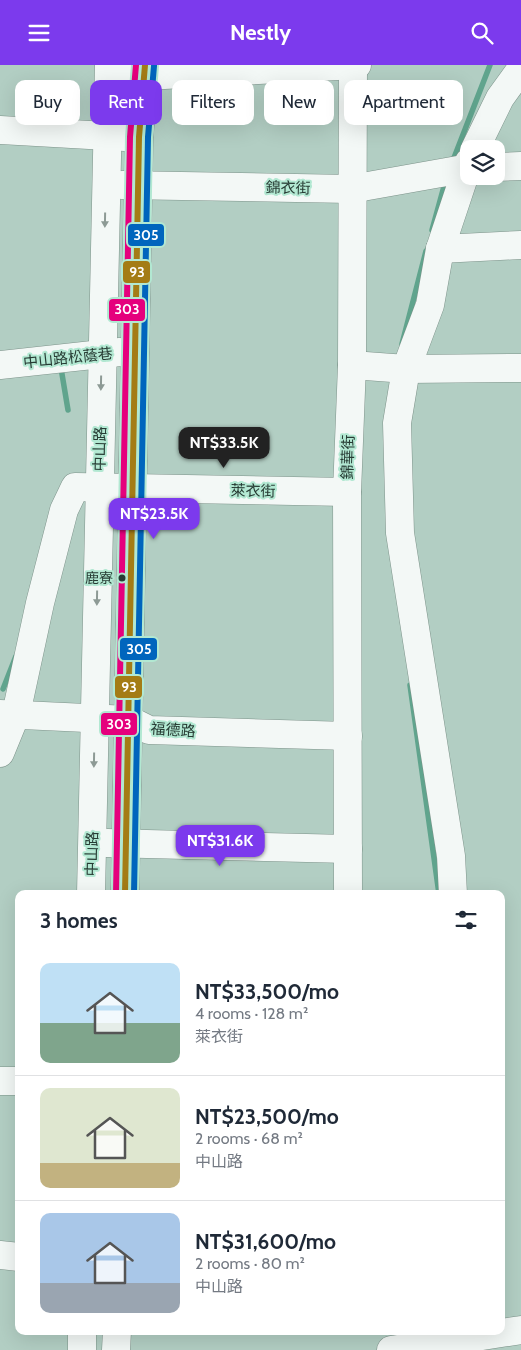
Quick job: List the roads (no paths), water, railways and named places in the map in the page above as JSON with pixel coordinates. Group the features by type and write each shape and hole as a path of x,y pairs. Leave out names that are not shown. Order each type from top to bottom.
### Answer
{"street":[{"name":"錦華街","path":"348,890 347,492 352,365 351,189 353,65"},
{"path":"108,72 357,65"},
{"path":"480,140 500,98 521,69"},
{"path":"125,890 140,185 139,137 145,71"},
{"name":"中山路","path":"91,890 108,72"},
{"path":"0,130 106,137 139,137"},
{"name":"錦衣街","path":"105,184 351,189 460,164"},
{"path":"505,167 521,166"},
{"path":"453,890 451,856 400,533 397,423 406,369 430,305 440,249 462,185"},
{"path":"440,249 521,245"},
{"name":"中山路松蔭巷","path":"0,365 136,351"},
{"path":"352,365 406,369 521,368"},
{"name":"萊衣街","path":"8,714 64,510 74,487 347,492"},
{"path":"0,753 8,714"},
{"name":"福德路","path":"8,714 95,720 129,720 150,730 348,737"},
{"path":"92,843 348,849"},
{"path":"0,1081 15,1081"},
{"path":"0,1255 15,1257"},
{"path":"505,1334 521,1330"},
{"path":"82,1335 82,1350"},
{"path":"116,1335 116,1350"},
{"path":"391,1350 484,1339 500,1335"}],"waterway":[{"path":"452,163 490,65"},
{"path":"432,230 446,179"},
{"path":"402,344 426,251"},
{"path":"61,368 68,410"},
{"path":"3,689 16,656"},
{"path":"410,685 438,890"}],"place":[{"name":"鹿寮","path":"122,578"}]}
